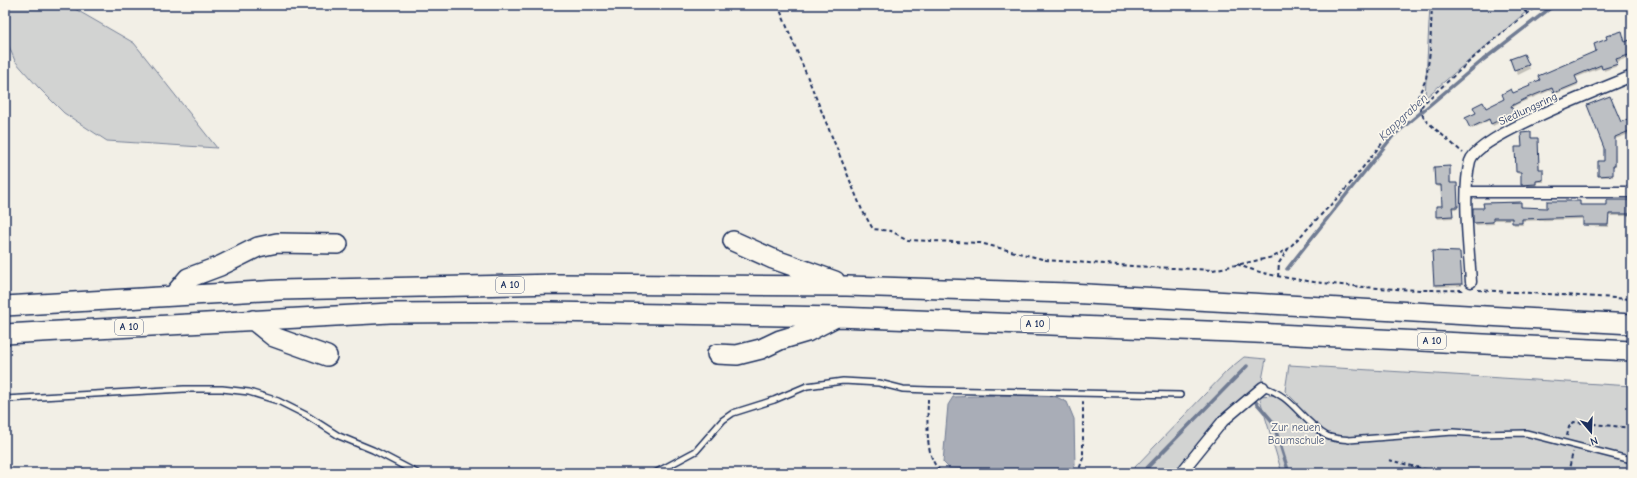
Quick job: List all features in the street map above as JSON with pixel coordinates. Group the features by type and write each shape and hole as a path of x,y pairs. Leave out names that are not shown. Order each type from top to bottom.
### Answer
{"highway":[{"path":"733,241 772,259 847,286"},
{"path":"174,296 188,278 220,266 258,247 277,243 338,244"},
{"name":"A 10","path":"5,306 280,290 556,284 847,286 1069,293 1632,324"},
{"name":"A 10","path":"5,334 405,312 548,312 837,317 1233,332 1632,351"},
{"path":"717,354 737,355 761,349 780,340 807,332 837,317"},
{"path":"253,320 274,337 327,356"}],"street":[{"name":"Siedlungsring","path":"1470,160 1487,143 1528,121 1632,76"},
{"path":"1470,160 1467,192 1471,286"},
{"path":"1467,192 1632,192"},
{"path":"1181,473 1224,421 1263,387"}],"lane":[{"path":"655,473 696,451 723,420 733,413 774,400 807,386 843,381 879,383 903,389 1180,395"},
{"path":"1263,387 1276,391 1292,403 1305,419 1326,436 1336,439 1349,440 1453,432 1481,434 1526,432 1632,460"},
{"path":"5,399 184,389 222,389 249,392 278,401 306,415 339,436 373,450 417,473"}],"path":[{"path":"778,5 862,210 873,229 891,231 908,240 980,243 1046,260 1213,270 1273,256 1288,249"},
{"path":"1278,277 1279,263 1288,249 1345,190 1417,99 1426,79 1430,52 1432,5"},
{"path":"1519,5 1527,13"},
{"path":"1421,108 1425,102 1527,13 1540,5"},
{"path":"1417,99 1424,119 1470,160"},
{"path":"1237,264 1278,277 1341,285 1425,290 1471,286 1632,299"},
{"path":"928,390 928,439 930,453 938,470 943,473"},
{"path":"1075,473 1080,467 1082,458 1083,393"},
{"path":"1565,443 1569,427 1574,422 1632,428"},
{"path":"1568,473 1575,445"},
{"path":"1389,460 1439,473"}],"green space":[{"path":"5,5 68,5 134,43 217,148 107,141 64,113 15,61 5,37"},
{"path":"1430,5 1534,5 1425,98"},
{"path":"1244,357 1266,359 1261,385 1178,473 1126,473 1134,468 1228,370"},
{"name":"Zur neuen Baumschule","path":"1289,365 1632,386 1632,473 1282,473 1259,396 1274,395 1298,404 1285,391"}],"shaded area":[{"path":"1001,395 1054,396 1067,402 1074,419 1075,466 1062,472 949,468 943,462 948,405 953,397"}],"building":[{"path":"1622,31 1625,42 1632,39 1632,54 1616,59 1618,64 1602,69 1601,65 1575,76 1578,83 1554,93 1552,88 1527,98 1511,106 1514,113 1491,124 1489,119 1470,128 1465,118 1476,113 1473,107 1483,102 1486,108 1504,99 1502,94 1511,89 1513,93 1530,86 1529,84 1540,80 1538,76 1596,51 1594,44 1607,39 1606,36"},
{"path":"1524,54 1529,65 1514,70 1510,59"},
{"path":"1610,96 1621,122 1632,117 1632,130 1615,137 1615,166 1613,166 1613,175 1598,176 1598,161 1604,161 1604,148 1587,105"},
{"path":"1531,132 1531,138 1538,138 1539,169 1543,169 1543,180 1536,181 1536,184 1521,185 1521,172 1516,172 1515,147 1522,147 1521,133"},
{"path":"1450,166 1450,183 1457,183 1458,207 1452,207 1453,216 1436,217 1436,206 1442,206 1441,185 1435,185 1434,167"},
{"path":"1607,200 1630,200 1630,214 1609,214 1608,225 1583,225 1583,217 1522,219 1522,223 1512,223 1512,218 1493,218 1493,222 1473,223 1473,208 1484,208 1483,203 1521,202 1521,207 1547,208 1547,201 1580,201 1580,205 1607,205"},
{"path":"1432,251 1460,252 1462,284 1434,285"}],"waterway":[{"name":"Kappgraben","path":"1287,269 1393,136 1483,60 1549,9 1557,5"},
{"path":"1142,473 1247,366"},
{"path":"1254,400 1273,422 1289,473"}]}
